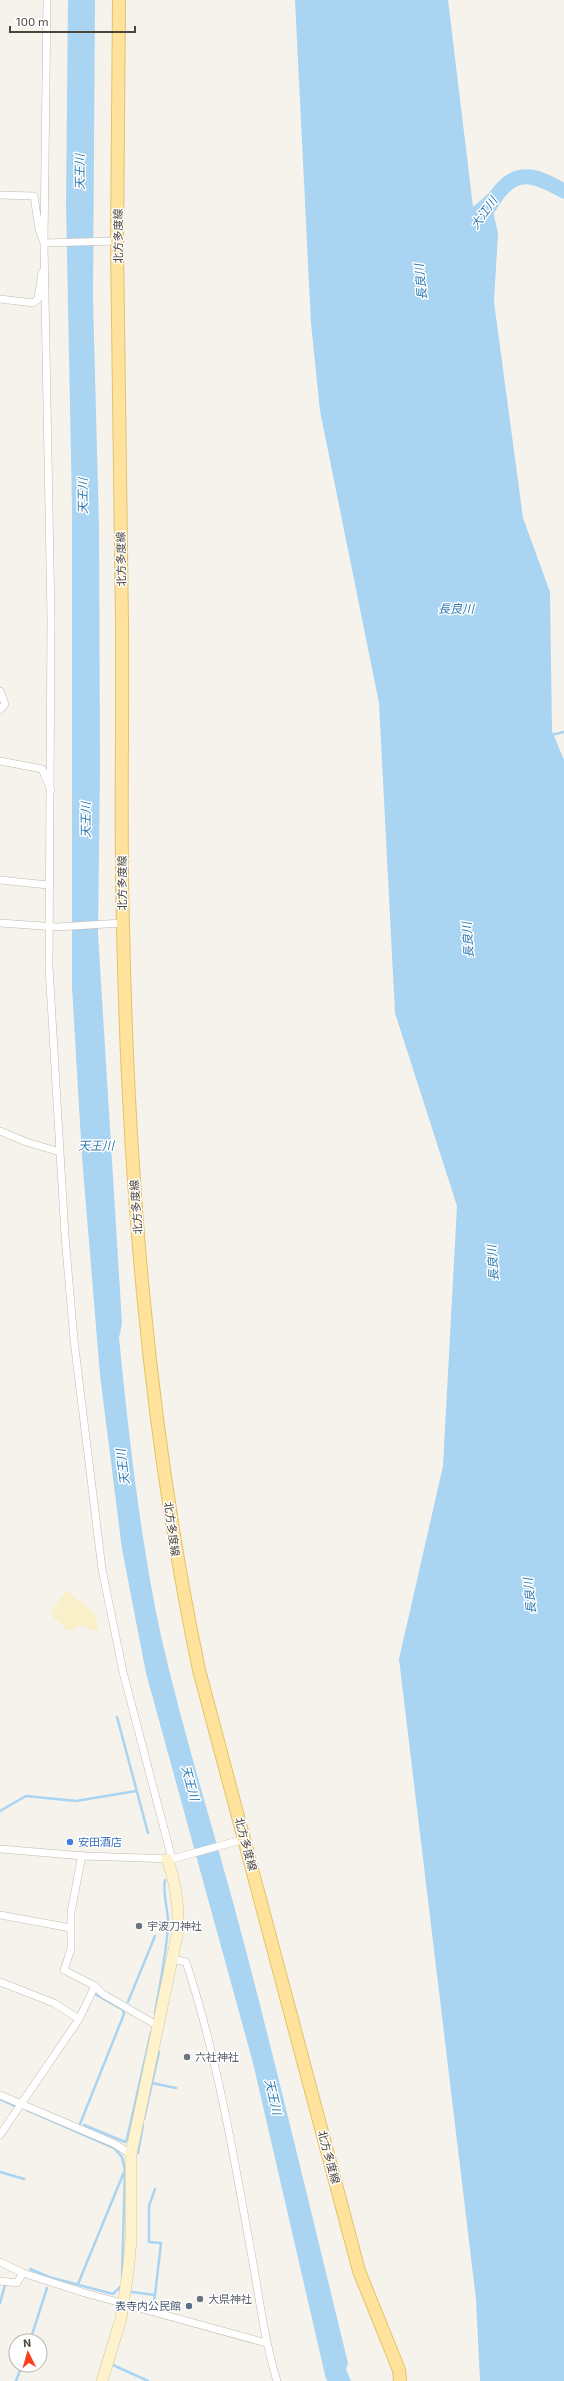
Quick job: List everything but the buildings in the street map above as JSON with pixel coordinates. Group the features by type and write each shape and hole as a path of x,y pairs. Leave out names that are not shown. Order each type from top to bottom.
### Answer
{"main road":[{"name":"北方多度線","path":"119,0 112,242 122,618 117,923 126,1024 136,1211 154,1393 178,1570 199,1670 359,2271 399,2370 400,2381"}],"street":[{"path":"47,0 44,243 52,618 52,791 48,885 54,1067 74,1340 102,1569 123,1672 173,1874 179,1914 178,1931 173,1959 131,2154 131,2240 124,2302 102,2381"},
{"path":"0,195 34,196 39,229 44,243"},
{"path":"44,243 112,242"},
{"path":"0,299 33,304 38,299 45,262"},
{"path":"0,691 5,704 0,710"},
{"path":"0,761 42,770 48,787 52,791"},
{"path":"0,880 48,885"},
{"path":"0,923 57,927 117,923"},
{"path":"0,1131 26,1142 60,1152"},
{"path":"0,1849 169,1859 245,1839"},
{"path":"82,1855 71,1912 71,1949 64,1970 95,1986 103,1994 158,2026"},
{"path":"0,1915 71,1928"},
{"path":"173,1959 186,1962 230,2130 266,2342 277,2381"},
{"path":"0,1982 54,2003 79,2019"},
{"path":"0,2135 79,2019 95,1986"},
{"path":"0,2095 113,2143 131,2154"},
{"path":"0,2262 23,2273 85,2293 124,2302 266,2342"},
{"path":"0,2281 17,2282 23,2273"}],"sand":[{"path":"66,1590 96,1615 98,1632 80,1625 68,1631 50,1614"}],"water":[{"name":"天王川","path":"68,0 95,0 93,299 99,527 100,768 98,934 122,1323 119,1338 131,1450 147,1562 170,1675 235,1908 348,2363 346,2369 351,2381 327,2381 325,2375 253,2063 146,1673 122,1549 100,1375 82,1157 72,987 72,507 66,204"},
{"name":"長良川","path":"295,0 448,0 473,207 489,193 498,233 494,302 523,518 550,592 552,731 564,760 564,2381 480,2381 476,2299 399,1659 443,1466 457,1206 395,1013 379,703 320,411 311,323"}],"waterway":[{"name":"大江川","path":"480,220 500,191 508,183 515,179 531,177 548,182 564,191"},
{"path":"551,735 564,732"},
{"path":"117,1717 148,1833"},
{"path":"0,1811 26,1796 76,1801 136,1791"},
{"path":"155,2013 168,1926 168,1914 164,1891 165,1880"},
{"path":"128,2002 155,1936"},
{"path":"80,2124 124,2014 123,2010 95,1994"},
{"path":"84,2125 125,2142 127,2139 151,2032"},
{"path":"144,2119 159,2052"},
{"path":"152,2083 176,2088"},
{"path":"0,2099 15,2106"},
{"path":"27,2110 114,2148 122,2157 125,2170 122,2275"},
{"path":"138,2153 143,2125"},
{"path":"0,2172 24,2179"},
{"path":"78,2284 124,2172"},
{"path":"132,2292 155,2295 161,2243 149,2242 149,2206 155,2189"},
{"path":"30,2269 49,2277 113,2294 121,2286"},
{"path":"0,2303 5,2285 7,2285"},
{"path":"33,2333 47,2288"},
{"path":"153,2306 155,2295"},
{"path":"113,2365 148,2381"},
{"path":"16,2381 19,2373"}],"place":[{"name":"安田酒店","path":"70,1842"},
{"name":"宇波刀神社","path":"139,1926"},
{"name":"六社神社","path":"187,2057"},
{"name":"大県神社","path":"200,2299"},
{"name":"表寺内公民館","path":"189,2306"}]}
